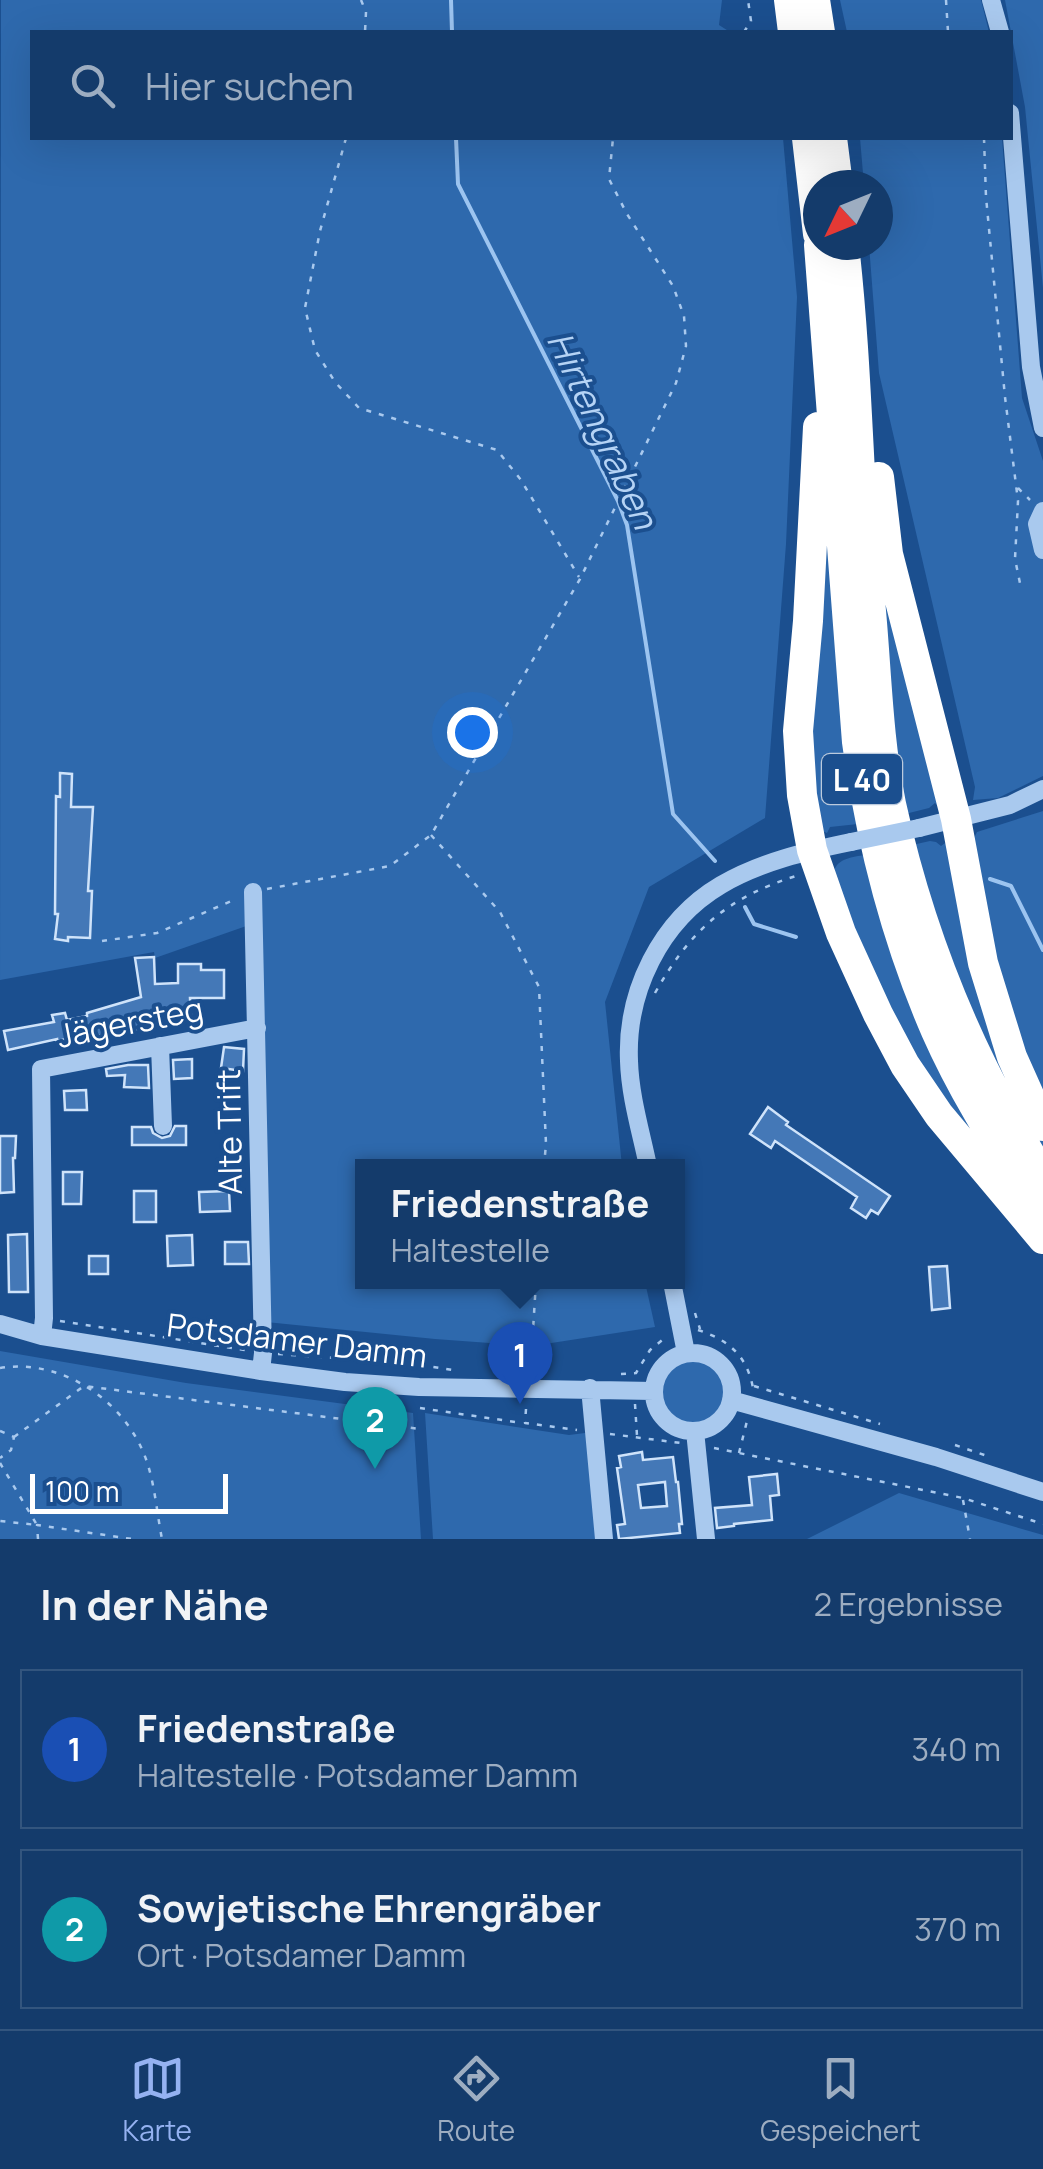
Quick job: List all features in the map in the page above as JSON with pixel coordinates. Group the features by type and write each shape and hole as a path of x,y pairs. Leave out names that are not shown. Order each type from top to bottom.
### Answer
{"highway":[{"path":"789,0 793,30"},
{"path":"816,0 820,30"},
{"path":"807,140 811,170"},
{"path":"832,140 836,170"},
{"name":"L 40","path":"824,260 838,302 891,804 922,916 956,1012 1010,1122 1043,1175"},
{"name":"L 40","path":"842,260 838,302 857,742 879,858 902,940 938,1033 983,1122 1043,1218"},
{"path":"838,302 862,336 888,554 956,819 983,964 1012,1057 1043,1126"},
{"path":"838,302 820,354 808,621 798,731 802,795 815,860 841,933 906,1065 938,1115 1043,1239"}],"street":[{"path":"992,0 994,30"},
{"path":"1012,140 1027,331 1043,428"},
{"path":"1043,511 1037,524 1043,550"},
{"path":"647,1159 629,1061 635,1001 654,954 684,916 720,886 760,867 815,860 851,842 1010,805 1043,789"},
{"name":"Alte Trift","path":"253,892 262,1362"},
{"name":"Jägersteg","path":"43,1327 41,1069 257,1028"},
{"path":"160,1046 163,1126"},
{"path":"673,1289 686,1353"},
{"name":"Potsdamer Damm","path":"0,1324 43,1327 383,1385 654,1391"},
{"path":"686,1353 698,1353 721,1364 732,1387 727,1412 696,1438 662,1415 654,1391 660,1371 686,1353"},
{"path":"590,1388 604,1539"},
{"path":"731,1400 936,1457 1043,1492"},
{"path":"696,1438 706,1539"}],"path":[{"path":"360,0 366,12 365,30"},
{"path":"745,30 751,21 748,0"},
{"path":"946,0 948,30"},
{"path":"345,140 320,231 305,308 315,350 335,382 359,408 497,450 520,480 580,579"},
{"path":"102,941 157,933 253,892 390,866 430,835 580,579 676,383 686,346 684,316 674,286 626,214 609,179 612,140"},
{"path":"984,140 986,197 1018,501 1015,559 1022,588"},
{"path":"1016,486 1043,511"},
{"path":"430,835 500,912 539,987 545,1159"},
{"path":"653,997 682,950 721,910 815,860"},
{"path":"536,1289 532,1346 542,1376"},
{"path":"43,1327 262,1362 408,1364 464,1372"},
{"path":"616,1374 636,1373 650,1350 669,1335 700,1330 732,1345 745,1361 754,1386"},
{"path":"0,1368 17,1366 61,1372 122,1414 147,1460 162,1539"},
{"path":"38,1539 37,1525 0,1460 11,1450 14,1437 84,1386 420,1429"},
{"path":"420,1408 593,1432 696,1438 963,1498 1043,1524"},
{"path":"525,1423 526,1409"},
{"path":"0,1431 14,1437"},
{"path":"963,1498 970,1539"},
{"path":"0,1521 132,1539"}],"shaded area":[{"path":"1,0 722,0 719,25 727,30 30,30 30,140 783,140 797,297 786,544 765,818 649,887 605,1002 621,1159 355,1159 355,1289 647,1289 655,1327 532,1346 266,1322 252,924 155,958 154,952 0,980"},
{"path":"840,0 981,0 988,30 847,30"},
{"path":"1005,0 1043,0 1043,288 1025,107"},
{"path":"860,140 1002,140 1022,398 1043,461 1043,776 998,798 973,800 975,787 879,373 870,260 893,260 893,170 863,170"},
{"path":"823,459 858,824 830,827 827,833 822,831 805,770"},
{"path":"875,495 939,807 935,803 905,814 894,755"},
{"path":"1043,811 1043,1108 997,981 969,848 977,832"},
{"path":"930,841 941,846 948,841 1043,1140 1043,1154 970,1019 912,845"},
{"path":"865,855 1013,1195 975,1152 861,966 834,871 842,861"},
{"path":"0,1351 186,1383 413,1413 421,1539 0,1539"},
{"path":"692,1359 715,1368 724,1391 715,1414 692,1423 669,1414 660,1391 669,1368"},
{"path":"425,1413 569,1435 593,1432 604,1539 433,1539"},
{"path":"899,1493 1043,1535 1043,1539 807,1539"}],"building":[{"path":"60,773 72,774 71,807 93,807 88,891 92,891 90,938 68,937 68,941 55,939 56,796 60,797"},
{"path":"154,957 155,984 178,983 178,964 224,970 224,998 190,998 191,1017 153,1018 154,1025 144,1028 57,1039 8,1050 4,1031 54,1022 52,1015 65,1013 67,1020 87,1016 141,997 135,958"},
{"path":"224,1047 244,1049 243,1071 221,1068"},
{"path":"192,1059 192,1078 174,1079 173,1060"},
{"path":"148,1065 149,1088 124,1087 125,1075 107,1076 106,1069"},
{"path":"86,1090 87,1110 65,1110 64,1091"},
{"path":"768,1107 788,1122 786,1125 890,1196 878,1214 871,1210 866,1218 851,1208 857,1197 775,1141 771,1148 750,1134"},
{"path":"175,1126 186,1126 186,1145 132,1145 132,1127 151,1127 162,1138 170,1136"},
{"path":"0,1136 16,1136 14,1192 0,1193"},
{"path":"63,1172 82,1172 81,1204 63,1204"},
{"path":"134,1191 156,1191 156,1222 134,1222"},
{"path":"229,1191 230,1211 200,1212 199,1192"},
{"path":"27,1234 28,1292 9,1292 8,1235"},
{"path":"192,1235 193,1265 168,1266 167,1236"},
{"path":"225,1242 248,1242 249,1264 225,1264"},
{"path":"89,1256 108,1256 108,1274 89,1274"},
{"path":"947,1266 950,1308 932,1310 929,1267"},
{"path":"642,1452 643,1460 673,1457 680,1533 619,1539 617,1525 625,1524 617,1468 621,1467 619,1456","holes":["665,1482 667,1506 641,1508 638,1485"]},
{"path":"777,1474 779,1495 770,1496 772,1520 717,1528 715,1508 752,1505 749,1477"}],"waterway":[{"name":"Hirtengraben","path":"451,0 452,30"},
{"name":"Hirtengraben","path":"456,140 458,184 627,525 673,814 715,861"},
{"name":"Hirtengraben","path":"990,879 1011,886 1043,950"},
{"name":"Hirtengraben","path":"745,907 754,924 796,937"}],"place":[{"name":"Friedenstraße","path":"520,1404"},
{"name":"Sowjetische Ehrengräber","path":"375,1469"}]}
